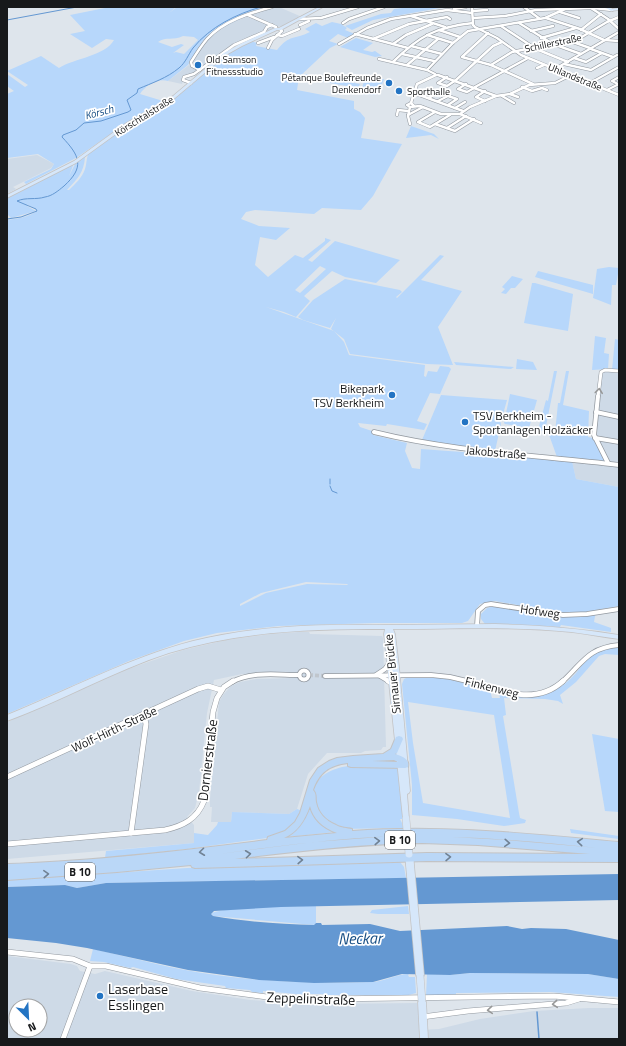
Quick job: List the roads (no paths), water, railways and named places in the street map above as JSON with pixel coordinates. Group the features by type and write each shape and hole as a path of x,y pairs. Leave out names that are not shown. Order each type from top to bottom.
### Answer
{"highway":[{"path":"382,758 394,751 398,739"},
{"path":"254,846 283,837 297,827 304,814 312,784 318,773 324,768 342,760 394,757 403,763"},
{"path":"364,834 340,831 329,827 321,821 312,806 312,797 315,784 326,771 332,767 342,764 403,763"},
{"name":"B 10","path":"7,868 110,862 364,834 466,833 619,846"},
{"name":"B 10","path":"7,876 89,871 182,862 319,845 394,840 500,842 619,853"},
{"path":"182,862 210,864 409,856 543,856 619,858"}],"main road":[{"name":"Körschtalstraße","path":"7,197 75,162 126,125 174,97 225,54 277,27 300,19 321,7"},
{"path":"607,7 617,9"},
{"path":"7,718 129,665 193,643 220,637 267,631 370,627 477,626 558,629 619,637"},
{"path":"370,627 390,637 396,630 403,627"},
{"name":"Sirnauer Brücke","path":"389,627 387,629 390,637 395,675 407,793 406,819 422,1002 422,1017"},
{"name":"Sirnauer Brücke","path":"390,637 391,660 395,675 393,684 398,739 403,763"},
{"path":"422,1017 424,1039"}],"street":[{"path":"200,70 192,66 191,62 212,34 228,24 248,15 272,7"},
{"path":"300,19 310,19 358,7"},
{"path":"343,23 349,19 384,7"},
{"path":"339,44 355,34 384,21 466,7"},
{"path":"472,7 473,23 475,27 479,29"},
{"path":"524,7 540,19"},
{"path":"473,18 500,16 529,11 590,8 617,9"},
{"path":"590,8 601,14 619,29"},
{"path":"427,70 453,43 468,31 545,18 565,9"},
{"path":"447,10 472,12 487,10"},
{"path":"560,12 579,18"},
{"path":"581,30 601,14"},
{"path":"248,15 277,27 282,31 276,36 268,48"},
{"path":"409,16 445,27"},
{"path":"373,39 393,29 421,20 447,17 450,19"},
{"name":"Schillerstraße","path":"491,65 509,53 515,51 569,41 590,34 619,17"},
{"path":"545,18 576,28 605,41 619,41"},
{"path":"300,25 310,19"},
{"path":"393,62 427,35 445,27 473,23"},
{"path":"518,23 553,44 581,54"},
{"path":"393,44 406,34 432,24"},
{"path":"500,26 534,47 568,62"},
{"path":"531,31 554,26"},
{"path":"191,83 183,80 184,77 194,74 234,45 264,32 267,27 277,27"},
{"path":"541,38 576,28"},
{"path":"258,43 299,29"},
{"name":"Uhlandstraße","path":"479,29 528,58 619,95"},
{"path":"439,30 460,37"},
{"path":"555,69 619,32"},
{"path":"488,33 462,57 477,60 505,70 533,84"},
{"path":"355,34 393,44 424,49 442,54"},
{"path":"427,35 453,43"},
{"path":"407,65 424,49 438,39"},
{"path":"569,41 613,57"},
{"path":"447,77 438,83 447,86 456,80 493,46 502,42"},
{"path":"574,58 586,62 602,53"},
{"path":"402,54 434,62"},
{"path":"564,64 591,70 617,55"},
{"path":"466,84 458,89 467,92 528,58"},
{"path":"379,59 427,70 496,96 510,94 522,87 533,84 556,83 571,75"},
{"name":"Uhlandstraße","path":"537,68 544,65"},
{"path":"590,83 618,68"},
{"path":"410,124 408,111 419,83 436,74"},
{"path":"618,84 612,81 619,77"},
{"path":"607,90 618,84"},
{"path":"522,87 532,91 542,88 548,90"},
{"path":"420,95 429,89 438,92 429,98"},
{"path":"485,91 476,97 485,101"},
{"path":"414,93 464,111"},
{"path":"510,94 518,97"},
{"path":"438,101 448,96 457,99 448,105"},
{"path":"460,114 496,96"},
{"path":"502,96 514,103"},
{"path":"455,108 465,102"},
{"path":"410,105 423,107 435,112 450,115 460,114 481,123"},
{"path":"408,115 423,107"},
{"path":"397,115 399,108 408,111"},
{"path":"435,112 418,122 430,127 450,115"},
{"path":"447,128 466,116"},
{"path":"435,124 455,131 474,120"},
{"path":"608,463 595,438 594,432 596,412 601,373 603,370 619,371"},
{"path":"596,412 619,417"},
{"name":"Jakobstraße","path":"374,432 418,443 468,450 619,465"},
{"path":"595,438 619,442"},
{"name":"Hofweg","path":"477,626 477,612 482,607 490,604 501,604 561,615 594,614 619,609"},
{"name":"Finkenweg","path":"395,675 450,677 508,693 535,694 551,690 560,685 594,651 607,646 619,645"},
{"path":"376,675 385,670 391,660"},
{"path":"221,690 229,683 244,677 299,675"},
{"path":"376,675 386,678 393,684"},
{"path":"325,676 395,675"},
{"name":"Wolf-Hirth-Straße","path":"7,777 200,688 210,686 221,690"},
{"name":"Dornierstraße","path":"7,844 130,834 174,828 191,820 203,805 214,704 217,695 221,690"},
{"path":"130,834 146,724 144,715"},
{"name":"Zeppelinstraße","path":"7,952 73,959 90,966 106,966 214,990 275,997 335,999 554,996 619,1002"},
{"path":"63,1039 90,966"},
{"path":"422,1017 566,1003 579,999"}],"water":[{"name":"Neckar","path":"619,874 619,900 281,907 214,911 211,914 213,916 225,918 276,923 314,925 316,923 321,923 322,925 370,924 400,931 507,926 522,929 566,929 619,940 619,979 588,974 470,973 450,975 402,974 373,982 314,983 259,980 188,970 87,948 7,938 7,887 65,885 77,888 106,883"}],"waterway":[{"path":"7,20 77,7"},
{"name":"Körsch","path":"7,219 21,217 37,211 36,209 17,201 42,198 53,194 71,179 75,173 78,162 73,150 62,137 63,135 76,130 84,123 101,121 128,112 131,110 127,100 137,93 138,89 174,72 185,61 193,48 207,34 224,22 242,13 261,7"},
{"path":"330,479 330,484"},
{"path":"330,486 332,491 337,493"},
{"path":"537,1012 539,1039"}],"tunnel":[{"path":"309,675 325,676"}],"place":[{"name":"Old Samson Fitnessstudio","path":"198,65"},
{"name":"Pétanque Boulefreunde Denkendorf","path":"389,83"},
{"name":"Sporthalle","path":"399,91"},
{"name":"Bikepark TSV Berkheim","path":"392,395"},
{"name":"TSV Berkheim - Sportanlagen Holzäcker","path":"465,422"},
{"name":"Laserbase Esslingen","path":"100,996"}]}
